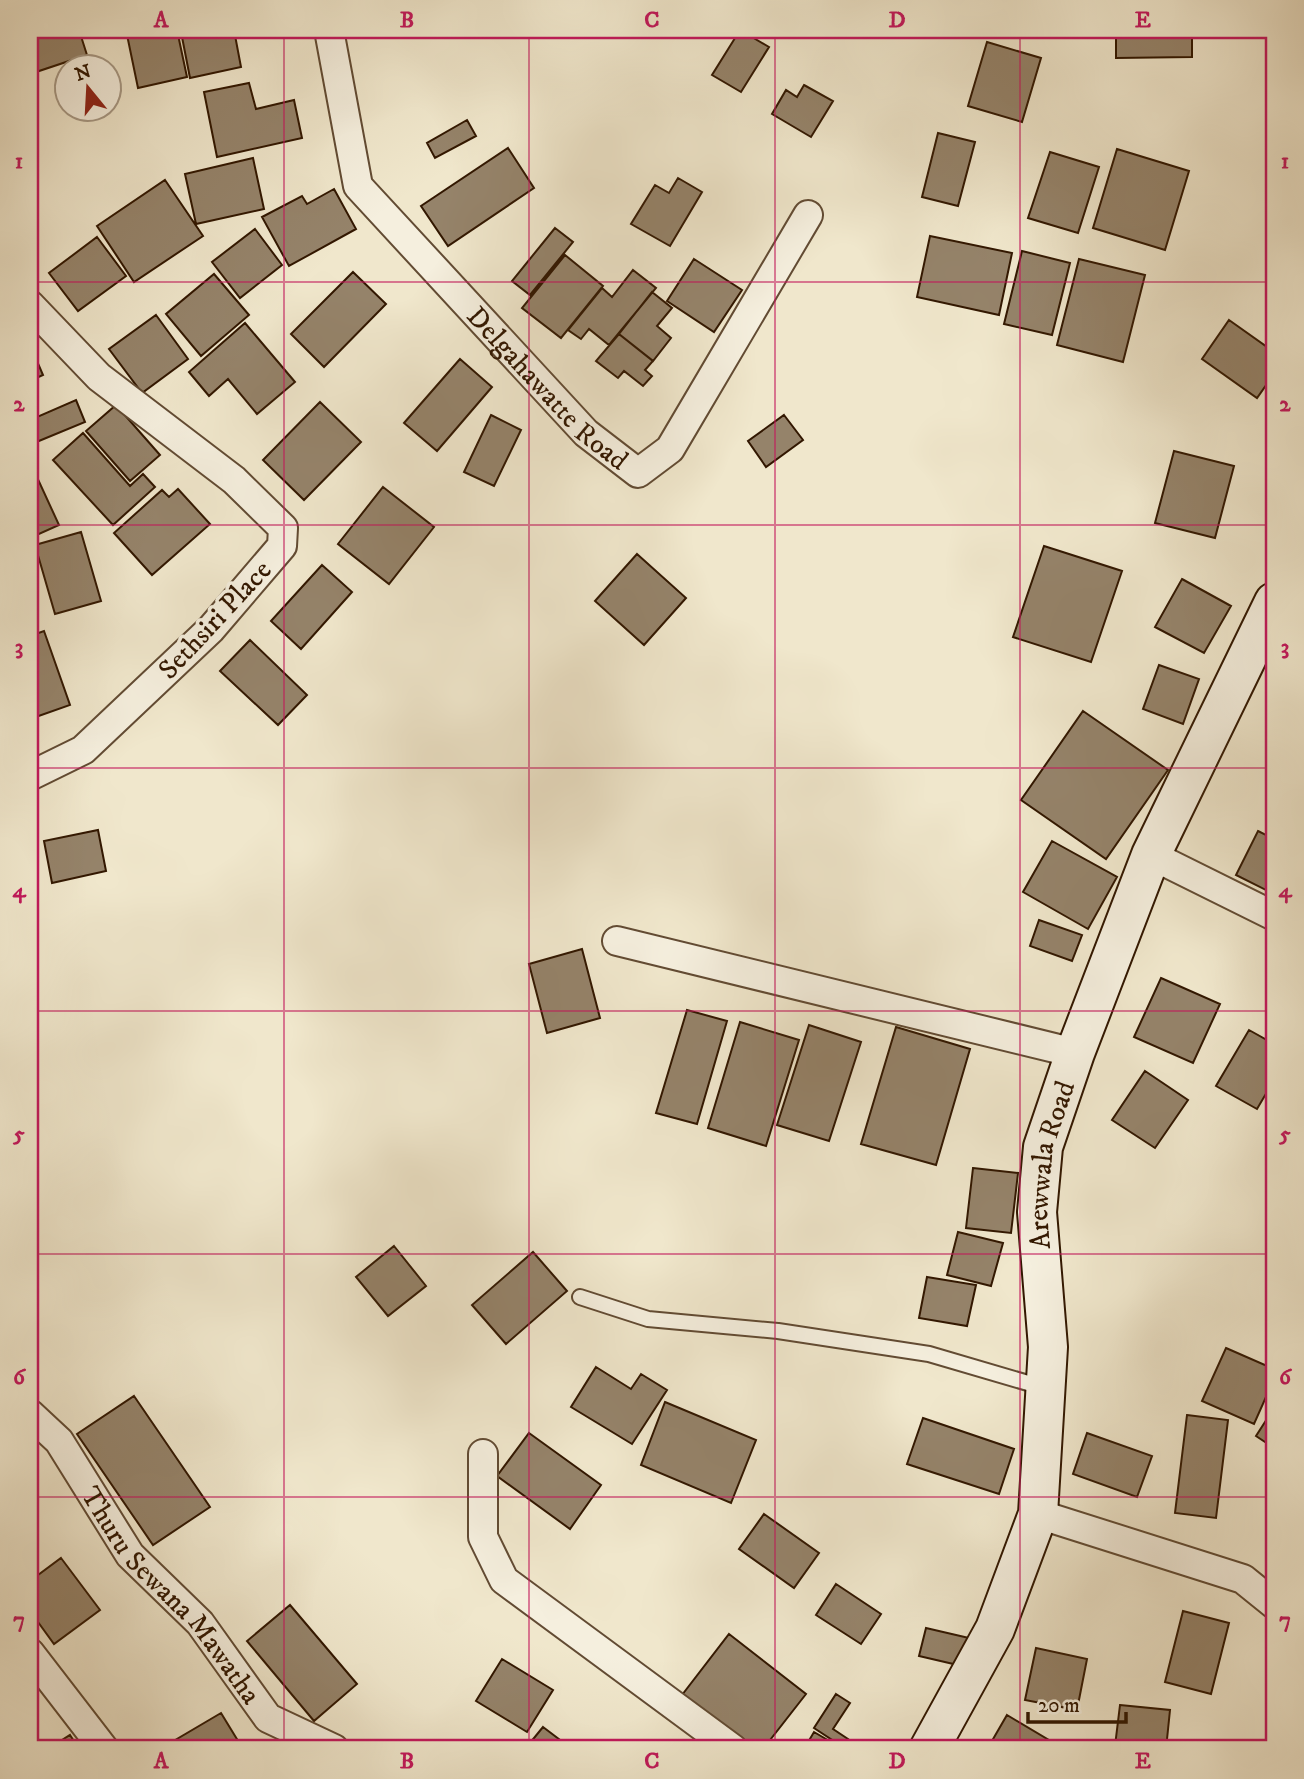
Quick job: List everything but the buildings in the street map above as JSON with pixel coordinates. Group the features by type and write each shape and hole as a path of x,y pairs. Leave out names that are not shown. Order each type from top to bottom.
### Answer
{"street":[{"name":"Delgahawatte Road","path":"329,30 358,187 586,433 638,474 670,449 808,215"},
{"name":"Sethsiri Place","path":"30,305 99,377 234,480 283,528 282,546 211,629 83,750 30,776"},
{"name":"Arewwala Road","path":"934,1748 995,1629 1038,1514 1048,1347 1037,1212 1044,1147 1075,1053 1151,855 1274,602"},
{"path":"1151,855 1274,916"},
{"path":"617,941 1075,1053"},
{"name":"Thuru Sewana Mawatha","path":"30,1414 59,1441 130,1555 200,1623 268,1718 334,1749"},
{"path":"483,1454 483,1537 504,1580 733,1749"},
{"path":"1038,1514 1242,1579 1274,1604"},
{"path":"30,1653 104,1749"}],"lane":[{"path":"580,1297 649,1319 778,1331 929,1354 1046,1388"}]}
